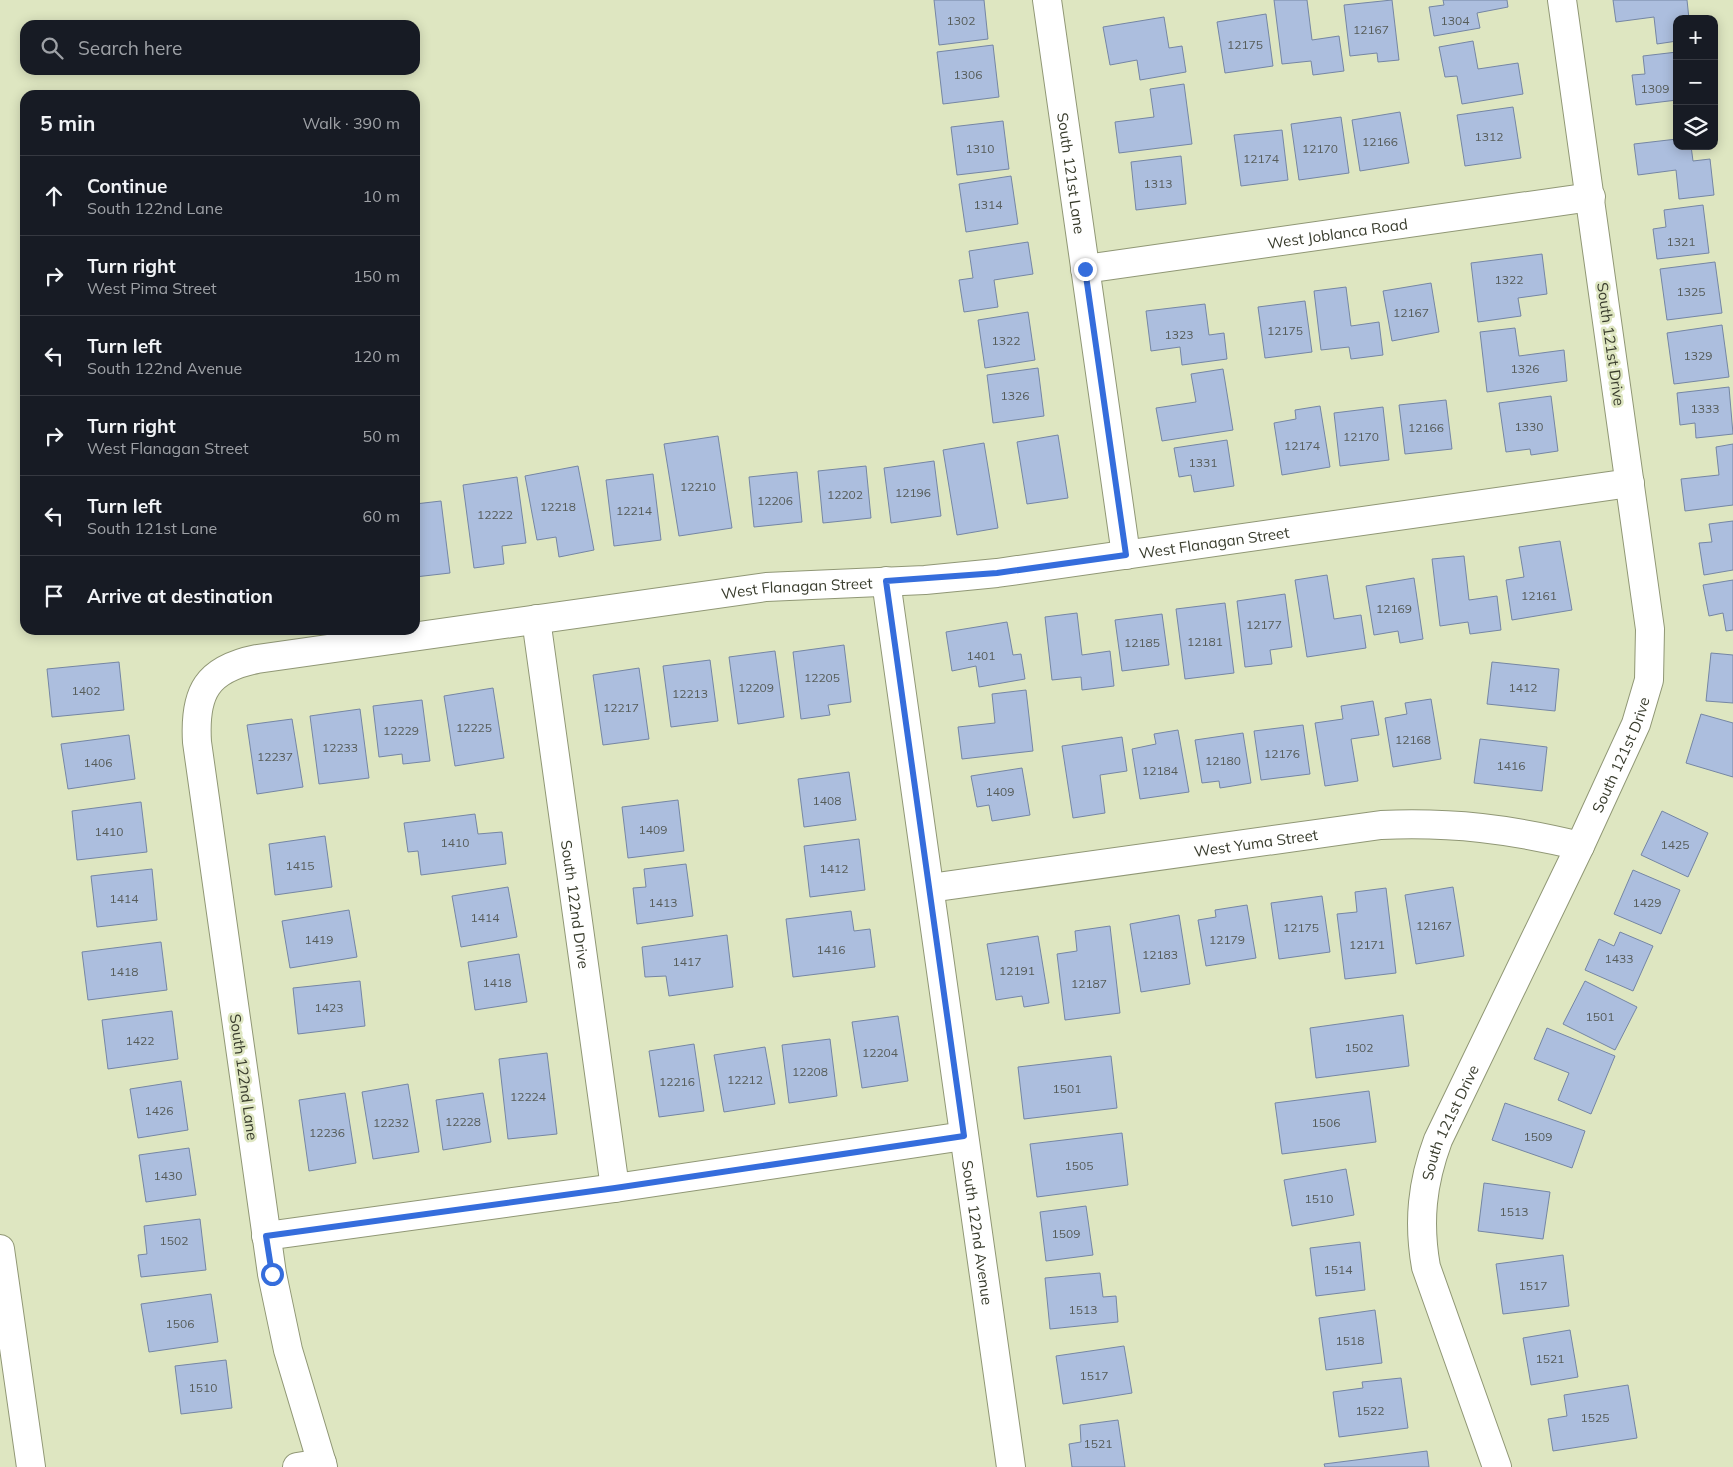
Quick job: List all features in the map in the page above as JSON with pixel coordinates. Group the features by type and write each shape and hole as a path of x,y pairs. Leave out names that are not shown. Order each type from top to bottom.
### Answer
{"street":[{"name":"South 121st Lane","path":"1047,0 1126,555"},
{"name":"South 121st Drive","path":"1497,1467 1426,1267 1422,1243 1423,1192 1438,1140 1580,846 1636,724 1649,680 1650,629 1562,0"},
{"name":"West Joblanca Road","path":"1085,269 1591,197"},
{"name":"West Flanagan Street","path":"206,684 222,671 239,663 536,619 766,587 971,576 1630,484"},
{"name":"South 122nd Avenue","path":"886,581 1011,1467"},
{"name":"South 122nd Drive","path":"536,619 615,1188"},
{"name":"South 122nd Lane","path":"206,684 198,702 197,742 266,1236 282,1325 314,1466"},
{"name":"West Yuma Street","path":"930,888 1381,825 1426,824 1489,827 1530,834 1580,846"},
{"path":"266,1236 615,1188 964,1136"},
{"path":"0,1249 31,1467"}],"building":[{"path":"934,0 984,0 988,39 939,45"},
{"path":"1274,0 1307,0 1312,40 1339,36 1344,71 1313,75 1311,61 1282,64"},
{"path":"1392,0 1399,60 1378,62 1377,53 1350,56 1344,5"},
{"path":"1443,0 1507,0 1508,7 1477,13 1480,28 1434,36 1429,7 1444,5"},
{"path":"1613,0 1687,0 1689,15 1673,15 1673,42 1657,44 1654,17 1616,22"},
{"path":"1266,14 1273,66 1225,73 1217,22"},
{"path":"1164,17 1169,48 1182,46 1186,72 1140,80 1137,60 1110,65 1103,27"},
{"path":"1473,41 1478,69 1518,63 1523,94 1462,104 1457,76 1445,77 1439,47"},
{"path":"993,45 999,97 943,104 937,52"},
{"path":"1673,52 1673,100 1636,105 1632,75 1645,74 1643,56"},
{"path":"1184,84 1192,144 1119,153 1115,122 1154,117 1150,89"},
{"path":"1513,107 1521,158 1465,166 1457,115"},
{"path":"1400,112 1409,163 1360,171 1352,120"},
{"path":"1341,117 1349,173 1299,180 1291,124"},
{"path":"1003,121 1009,169 957,175 951,127"},
{"path":"1282,130 1288,180 1241,186 1234,135"},
{"path":"1673,139 1673,150 1692,150 1693,161 1710,159 1714,195 1679,199 1676,170 1638,175 1634,144"},
{"path":"1181,156 1186,204 1136,210 1131,162"},
{"path":"1011,176 1018,224 966,232 959,184"},
{"path":"1703,205 1709,253 1657,259 1653,229 1666,227 1664,210"},
{"path":"1028,242 1033,274 994,280 998,307 964,312 959,280 973,278 969,251"},
{"path":"1542,254 1547,294 1518,298 1521,316 1478,322 1471,263"},
{"path":"1715,262 1722,313 1667,320 1660,269"},
{"path":"1431,283 1439,332 1392,341 1383,291"},
{"path":"1346,287 1351,326 1379,322 1383,355 1351,359 1349,347 1321,350 1314,291"},
{"path":"1305,301 1312,352 1265,358 1258,307"},
{"path":"1205,304 1209,335 1224,333 1227,359 1182,365 1180,347 1151,351 1146,311"},
{"path":"1028,312 1035,360 985,368 978,320"},
{"path":"1722,325 1729,377 1674,384 1667,333"},
{"path":"1515,328 1519,356 1564,350 1567,381 1487,392 1480,332"},
{"path":"1038,368 1044,416 993,423 987,375"},
{"path":"1223,369 1233,430 1162,441 1156,408 1196,402 1191,374"},
{"path":"1729,387 1733,434 1696,438 1695,423 1680,425 1677,393"},
{"path":"1551,396 1558,451 1531,455 1530,449 1506,452 1499,403"},
{"path":"1446,400 1452,449 1405,454 1399,405"},
{"path":"1320,406 1330,467 1282,475 1274,423 1296,419 1295,410"},
{"path":"1383,407 1389,460 1340,466 1334,413"},
{"path":"1058,435 1068,498 1027,504 1017,442"},
{"path":"718,436 732,528 679,536 664,444"},
{"path":"1227,440 1234,486 1194,492 1191,475 1179,477 1174,448"},
{"path":"984,443 998,528 957,535 943,450"},
{"path":"1733,444 1733,505 1685,511 1681,479 1719,475 1716,447"},
{"path":"934,461 941,516 891,523 884,468"},
{"path":"578,466 594,550 559,557 556,537 537,540 525,476"},
{"path":"866,466 871,518 823,523 818,471"},
{"path":"797,472 802,522 754,527 749,477"},
{"path":"653,474 661,540 614,546 606,480"},
{"path":"517,477 526,543 502,546 504,564 474,568 463,485"},
{"path":"441,501 450,573 420,576 420,503"},
{"path":"1733,521 1733,570 1704,575 1699,543 1712,542 1709,524"},
{"path":"1560,541 1572,610 1512,620 1506,580 1524,577 1519,547"},
{"path":"1464,556 1469,600 1497,596 1501,630 1470,634 1468,622 1440,626 1432,559"},
{"path":"1327,575 1334,619 1361,615 1366,648 1307,657 1295,580"},
{"path":"1414,578 1423,639 1400,643 1398,631 1374,635 1366,586"},
{"path":"1733,580 1733,630 1726,631 1723,613 1709,616 1703,585"},
{"path":"1285,594 1292,647 1270,650 1272,664 1245,667 1237,601"},
{"path":"1225,603 1234,673 1185,679 1176,609"},
{"path":"1077,613 1082,655 1110,651 1114,686 1082,690 1081,677 1052,680 1045,617"},
{"path":"1162,614 1169,665 1122,671 1115,620"},
{"path":"1007,622 1013,655 1021,654 1025,679 979,687 976,666 952,671 946,632"},
{"path":"844,645 851,702 828,705 830,715 801,719 793,652"},
{"path":"775,651 784,717 738,724 729,657"},
{"path":"1711,653 1733,655 1733,703 1706,701"},
{"path":"710,660 718,721 671,727 663,666"},
{"path":"119,662 124,710 52,717 47,669"},
{"path":"1492,662 1559,669 1555,711 1487,704"},
{"path":"639,668 649,739 603,745 593,675"},
{"path":"493,688 504,758 455,766 444,696"},
{"path":"1026,690 1033,751 962,759 958,727 995,723 992,694"},
{"path":"1431,699 1441,759 1393,767 1385,718 1407,714 1405,703"},
{"path":"422,700 430,761 403,764 402,754 379,757 373,706"},
{"path":"1373,701 1379,735 1351,739 1358,781 1325,786 1315,723 1343,719 1341,706"},
{"path":"360,709 369,778 319,784 310,716"},
{"path":"1701,714 1733,723 1733,777 1686,763"},
{"path":"292,719 303,787 257,794 247,725"},
{"path":"1303,725 1310,774 1261,780 1254,731"},
{"path":"1178,730 1189,792 1140,799 1132,749 1156,744 1154,734"},
{"path":"1243,733 1251,783 1220,788 1219,781 1202,783 1195,740"},
{"path":"129,735 135,779 68,789 61,744"},
{"path":"1122,737 1127,771 1100,775 1105,813 1073,818 1062,746"},
{"path":"1480,739 1547,747 1542,791 1474,783"},
{"path":"1022,768 1030,815 992,821 989,805 977,807 971,776"},
{"path":"849,772 856,820 804,827 798,779"},
{"path":"678,800 684,851 628,858 622,807"},
{"path":"141,802 147,852 77,860 72,811"},
{"path":"1662,811 1708,833 1688,877 1641,855"},
{"path":"475,814 478,834 502,832 506,864 421,875 418,851 408,852 404,823"},
{"path":"325,836 332,887 275,895 269,844"},
{"path":"859,839 865,890 810,897 804,846"},
{"path":"686,864 693,916 637,924 633,888 646,887 644,869"},
{"path":"152,869 157,920 97,927 91,876"},
{"path":"1633,870 1680,890 1661,934 1614,914"},
{"path":"508,887 517,937 461,947 452,896"},
{"path":"1453,887 1464,956 1416,964 1405,895"},
{"path":"1386,888 1396,973 1345,979 1337,914 1357,912 1355,892"},
{"path":"1322,896 1330,952 1279,959 1271,903"},
{"path":"1247,905 1256,958 1206,966 1198,920 1216,917 1215,910"},
{"path":"349,910 357,957 290,968 282,921"},
{"path":"851,911 854,931 870,929 875,967 793,977 786,919"},
{"path":"1179,915 1190,984 1141,992 1130,924"},
{"path":"1110,926 1120,1013 1065,1020 1057,954 1077,951 1075,931"},
{"path":"1620,932 1653,946 1633,991 1585,970 1599,939 1614,946"},
{"path":"727,935 733,987 669,996 666,976 645,977 642,947"},
{"path":"1038,936 1049,1003 1024,1007 1022,996 996,1000 987,944"},
{"path":"161,942 167,990 88,1000 82,952"},
{"path":"519,954 527,1002 475,1010 468,962"},
{"path":"360,981 365,1026 298,1034 293,988"},
{"path":"1585,981 1637,1007 1615,1050 1563,1024"},
{"path":"172,1011 178,1059 108,1069 102,1020"},
{"path":"1403,1015 1409,1066 1316,1078 1310,1028"},
{"path":"898,1016 908,1081 862,1088 852,1022"},
{"path":"1547,1028 1615,1056 1591,1114 1558,1100 1569,1073 1534,1059"},
{"path":"830,1039 837,1096 789,1103 782,1045"},
{"path":"694,1044 704,1111 659,1117 649,1051"},
{"path":"765,1047 775,1104 724,1112 714,1055"},
{"path":"547,1053 557,1134 508,1139 499,1059"},
{"path":"1111,1056 1117,1108 1024,1119 1018,1067"},
{"path":"181,1081 188,1130 138,1138 130,1089"},
{"path":"408,1084 419,1152 373,1159 362,1092"},
{"path":"1369,1091 1376,1142 1282,1154 1275,1103"},
{"path":"345,1093 356,1163 309,1171 299,1100"},
{"path":"483,1093 491,1142 443,1150 436,1100"},
{"path":"1505,1103 1585,1131 1572,1168 1492,1140"},
{"path":"1122,1133 1128,1185 1037,1197 1030,1144"},
{"path":"189,1148 196,1195 146,1202 139,1155"},
{"path":"1346,1169 1354,1215 1292,1226 1284,1180"},
{"path":"1484,1183 1550,1192 1543,1239 1478,1231"},
{"path":"1086,1206 1093,1255 1046,1261 1040,1212"},
{"path":"200,1219 206,1270 141,1277 138,1255 147,1254 144,1226"},
{"path":"1360,1242 1365,1290 1316,1296 1310,1248"},
{"path":"1563,1255 1569,1306 1503,1314 1496,1264"},
{"path":"1100,1273 1103,1297 1116,1296 1118,1322 1050,1329 1045,1278"},
{"path":"211,1294 218,1342 149,1352 141,1304"},
{"path":"1375,1310 1382,1363 1326,1370 1319,1318"},
{"path":"1570,1330 1578,1377 1531,1385 1523,1338"},
{"path":"1124,1346 1132,1393 1063,1404 1056,1356"},
{"path":"226,1360 232,1408 181,1414 175,1366"},
{"path":"1401,1378 1408,1428 1339,1437 1333,1392 1363,1388 1362,1382"},
{"path":"1628,1385 1637,1438 1553,1451 1548,1419 1567,1416 1564,1395"},
{"path":"1118,1420 1125,1467 1072,1467 1069,1444 1081,1442 1080,1425"},
{"path":"1427,1451 1429,1467 1325,1467 1324,1464"}],"route":[{"path":"272,1274 266,1236 615,1188 964,1136 886,581 962,577 1126,555 1085,269"}]}
